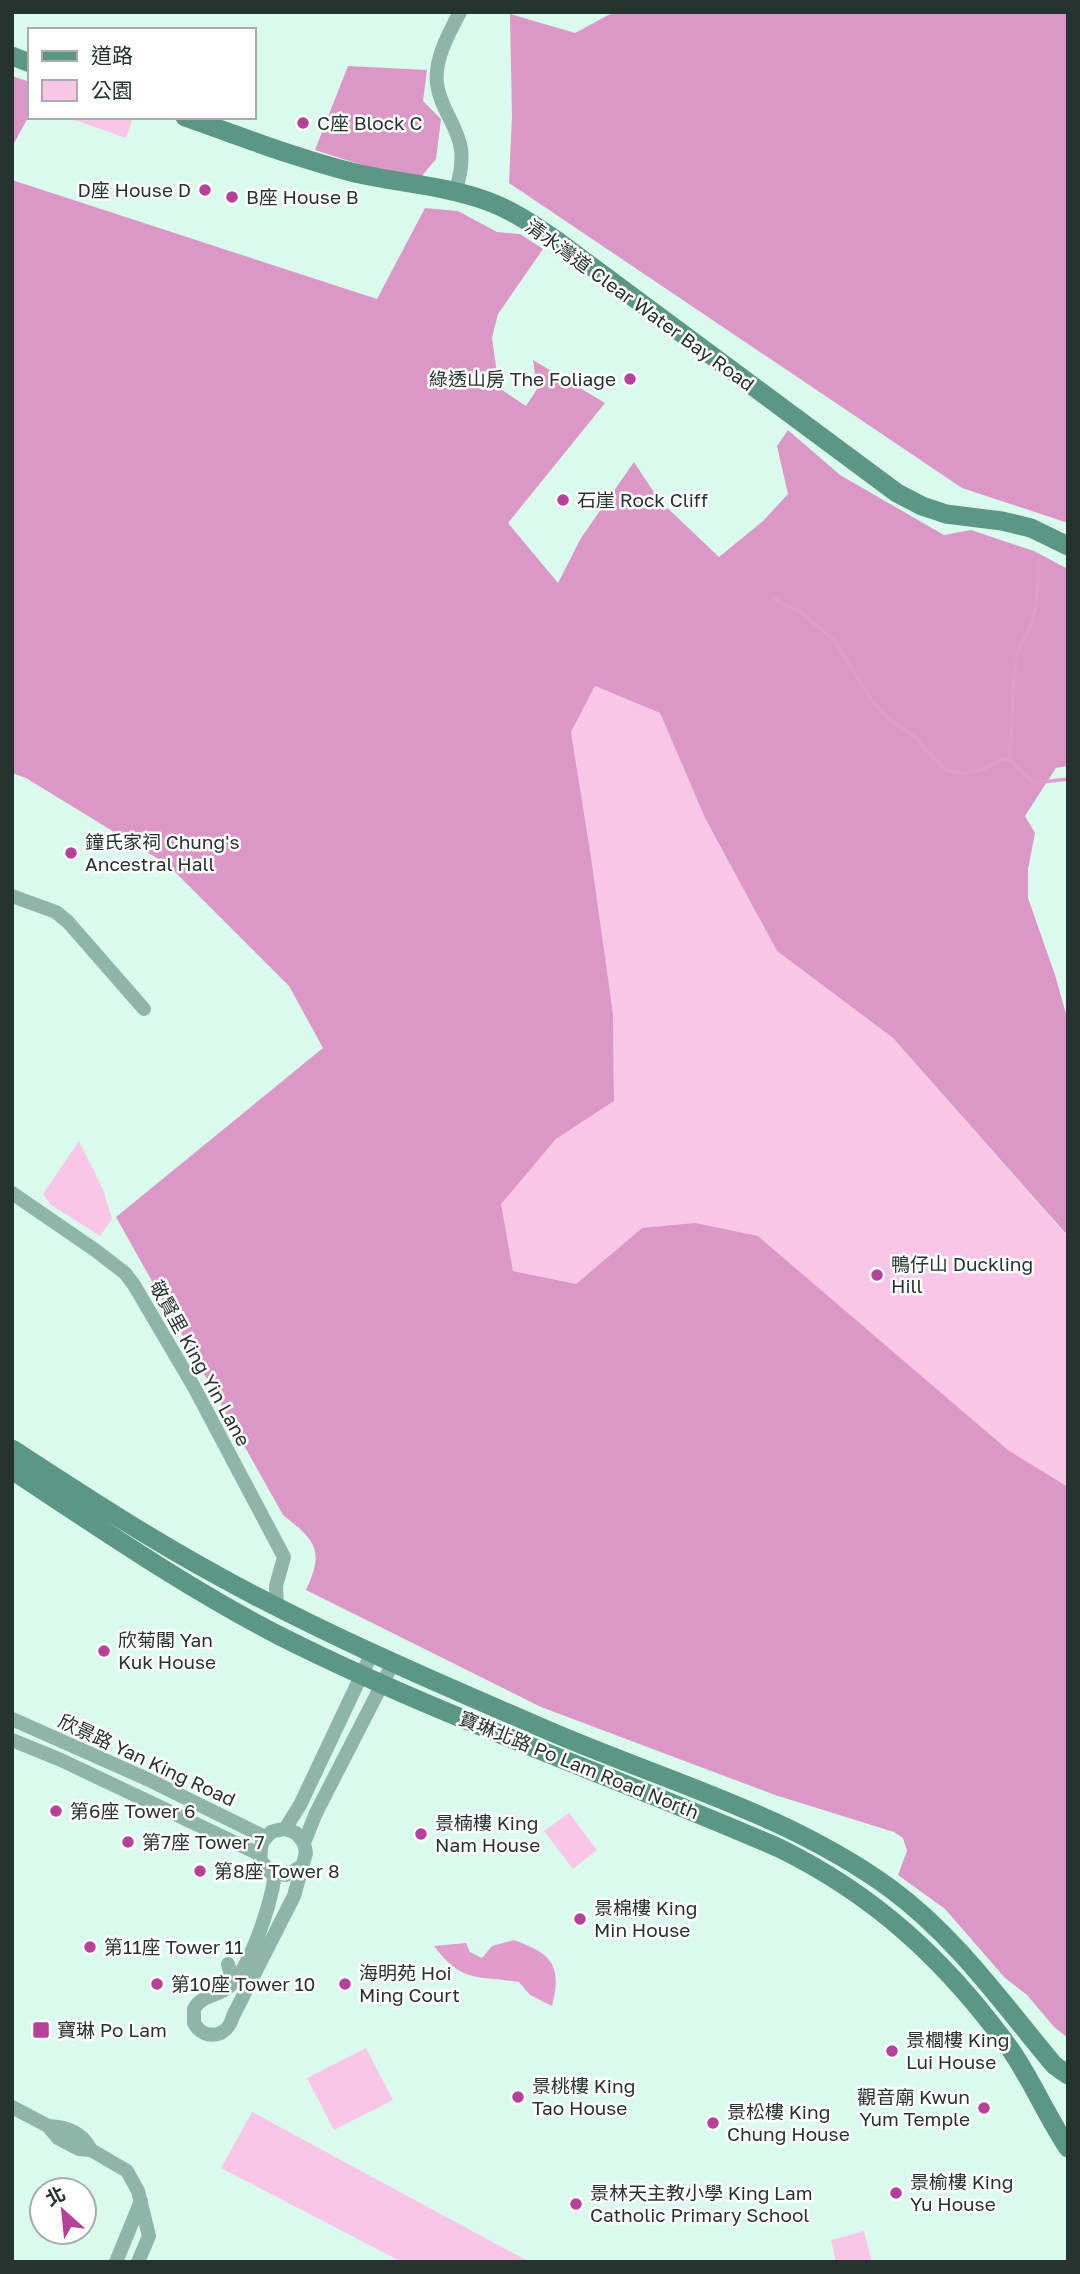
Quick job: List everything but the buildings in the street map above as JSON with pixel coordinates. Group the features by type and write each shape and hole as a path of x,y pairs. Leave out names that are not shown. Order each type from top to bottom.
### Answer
{"main road":[{"name":"清水灣道 Clear Water Bay Road","path":"191,119 350,172 456,192 499,206 539,228 897,493 922,506 946,514 1002,521 1031,528 1068,546"},
{"name":"寶琳北路 Po Lam Road North","path":"12,1449 171,1549 277,1607 372,1653 582,1746 723,1799 825,1847 890,1888 952,1941 1054,2065 1068,2076"},
{"name":"寶琳北路 Po Lam Road North","path":"12,1470 159,1567 280,1636 382,1685 779,1848 837,1880 905,1930 936,1959 1009,2047 1068,2148"}],"street":[{"path":"456,192 462,151 457,133 439,95 437,76 440,57 460,12"},
{"path":"12,896 62,916 144,1009"},
{"name":"敬賢里 King Yin Lane","path":"12,1194 78,1237 125,1273 134,1285 194,1387 284,1557 276,1586 277,1607"},
{"path":"285,1829 300,1805 372,1653"},
{"path":"304,1843 316,1813 394,1661"},
{"name":"欣景路 Yan King Road","path":"12,1719 172,1791 265,1837"},
{"name":"欣景路 Yan King Road","path":"12,1740 259,1854"},
{"path":"275,1874 266,1915 238,1975 224,1991 204,1997 194,2009 194,2023 204,2034 222,2033 231,2024 294,1896 306,1853 304,1843 296,1833 285,1829 271,1832 265,1837 259,1854 266,1868 275,1874 286,1875 302,1866"},
{"path":"224,1991 231,1976 228,1964"},
{"path":"12,2107 48,2126 64,2127 85,2137 91,2150 127,2171 141,2201 149,2236 138,2262"},
{"path":"116,2262 141,2201"}],"green space":[{"path":"72,119 128,119 132,121 126,138"},
{"path":"595,686 660,713 705,818 777,951 893,1038 1068,1237 1068,1487 1008,1450 758,1236 642,1228 576,1284 513,1271 500,1204 556,1139 614,1101 613,1014 571,732"},
{"path":"79,1141 103,1189 112,1219 100,1236 51,1205 43,1194"},
{"path":"569,1813 597,1850 573,1869 544,1831"},
{"path":"366,2048 393,2100 334,2130 307,2078"},
{"path":"252,2112 530,2262 402,2262 221,2168"},
{"path":"864,2231 872,2262 836,2262 831,2240"}],"shaded area":[{"path":"614,12 1068,12 1068,523 962,488 509,183 512,116 510,14 575,33"},
{"path":"348,66 427,70 423,101 441,119 436,159 421,177 368,167 315,150"},
{"path":"12,76 28,81 28,118 12,147"},
{"path":"12,180 377,299 425,208 458,211 497,232 520,234 543,249 498,314 492,338 499,388 526,406 537,389 533,360 605,403 508,523 558,583 581,538 634,462 659,500 719,557 763,521 788,494 777,446 788,430 840,475 944,535 971,530 1034,551 1068,569 1068,766 1056,768 1025,816 1035,833 1028,869 1028,898 1068,1021 1068,1236 893,1038 777,951 705,818 660,713 595,686 571,732 613,1014 614,1101 556,1139 501,1204 513,1271 576,1284 642,1228 695,1223 758,1236 1008,1450 1068,1487 1068,2038 1054,2027 1027,1995 1005,1978 945,1909 898,1875 907,1851 903,1838 894,1832 775,1795 541,1707 306,1590 315,1565 314,1547 303,1532 283,1515 116,1217 323,1048 289,986 168,865 26,778 12,773"},
{"path":"514,1940 538,1951 551,1963 556,1981 552,2006 530,1995 519,1982 481,1978 462,1972 453,1967 434,1946 466,1943 470,1952 482,1958 492,1946"}],"waterway":[{"path":"1010,760 1016,659 1033,617 1038,561"},
{"path":"774,598 799,611 834,640 872,701 888,718 917,738 946,770"},
{"path":"945,770 965,773 984,769 1003,759 1010,760 1034,783 1068,779"}],"place":[{"name":"C座 Block C","path":"303,123"},
{"name":"D座 House D","path":"205,190"},
{"name":"B座 House B","path":"232,197"},
{"name":"綠透山房 The Foliage","path":"630,379"},
{"name":"石崖 Rock Cliff","path":"563,500"},
{"name":"鐘氏家祠 Chung's Ancestral Hall","path":"71,853"},
{"name":"鴨仔山 Duckling Hill","path":"877,1275"},
{"name":"欣菊閣 Yan Kuk House","path":"104,1651"},
{"name":"第6座 Tower 6","path":"56,1811"},
{"name":"景楠樓 King Nam House","path":"421,1834"},
{"name":"第7座 Tower 7","path":"128,1842"},
{"name":"第8座 Tower 8","path":"200,1871"},
{"name":"景棉樓 King Min House","path":"580,1919"},
{"name":"第11座 Tower 11","path":"90,1947"},
{"name":"第10座 Tower 10","path":"157,1984"},
{"name":"海明苑 Hoi Ming Court","path":"345,1984"},
{"name":"寶琳 Po Lam","path":"41,2030"},
{"name":"景櫚樓 King Lui House","path":"892,2051"},
{"name":"景桃樓 King Tao House","path":"518,2097"},
{"name":"觀音廟 Kwun Yum Temple","path":"984,2108"},
{"name":"景松樓 King Chung House","path":"713,2123"},
{"name":"景榆樓 King Yu House","path":"896,2193"},
{"name":"景林天主教小學 King Lam Catholic Primary School","path":"576,2204"}]}
